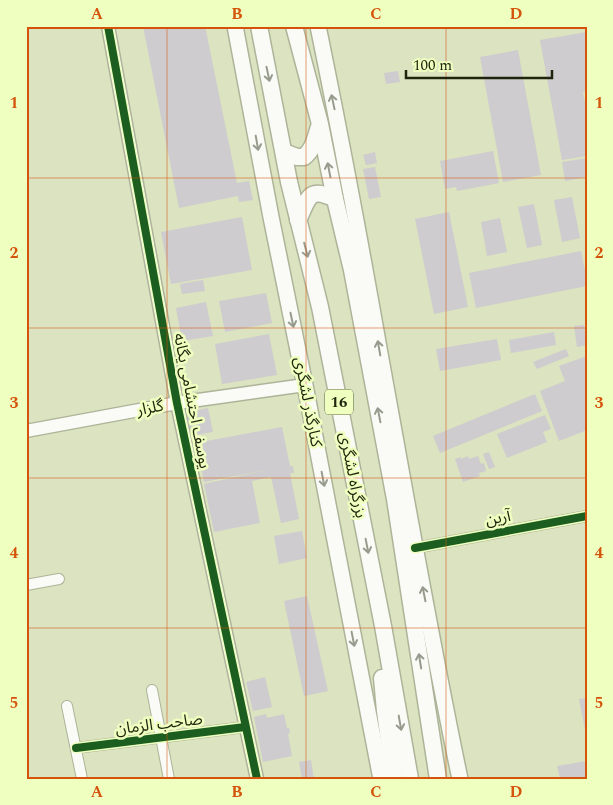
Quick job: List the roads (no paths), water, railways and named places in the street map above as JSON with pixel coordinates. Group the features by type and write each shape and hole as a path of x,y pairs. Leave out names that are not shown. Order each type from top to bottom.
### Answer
{"highway":[{"name":"بزرگراه لشگری","path":"259,26 298,220 320,307 383,626 410,779"},
{"name":"16","path":"294,26 320,124 352,270 395,499 438,779"},
{"path":"284,152 297,157 304,157 313,147 320,124"},
{"path":"298,220 310,195 320,193 335,199"},
{"path":"383,626 381,665 394,779"}],"main road":[{"name":"کنارگذر لشگری","path":"235,26 381,779"},
{"path":"318,26 460,779"}],"street":[{"name":"یوسف احتشامی یگانه","path":"108,26 178,403 257,779"},
{"name":"گلزار","path":"26,431 178,403 305,385"},
{"name":"آرین","path":"415,548 587,516"},
{"path":"26,585 58,579"},
{"path":"152,690 169,779"},
{"path":"67,706 82,779"},
{"name":"صاحب الزمان","path":"76,748 245,727"}]}
